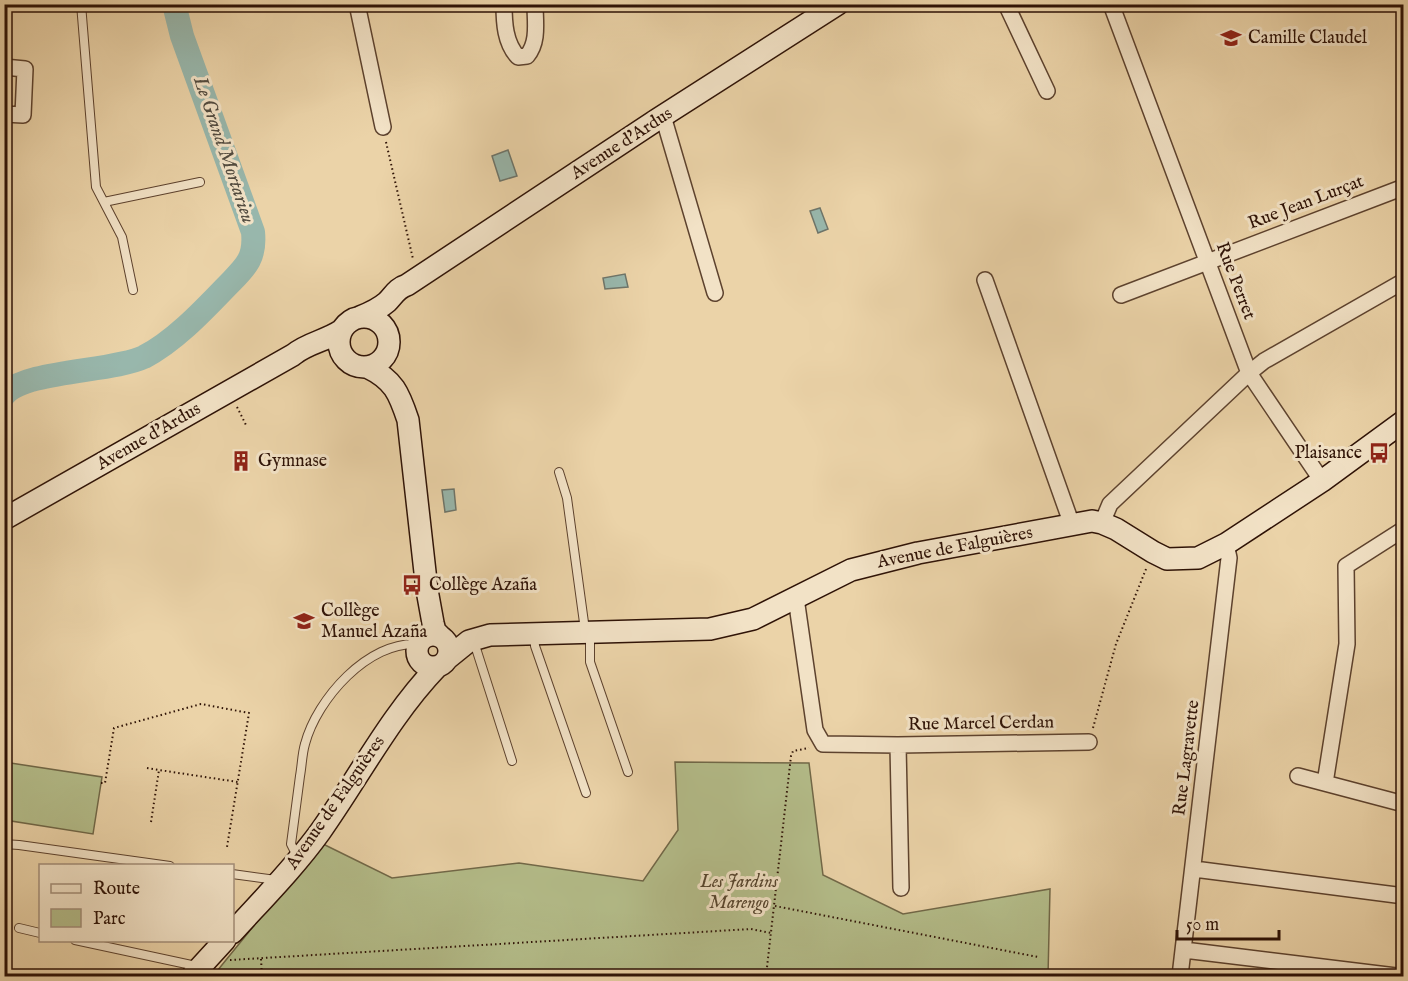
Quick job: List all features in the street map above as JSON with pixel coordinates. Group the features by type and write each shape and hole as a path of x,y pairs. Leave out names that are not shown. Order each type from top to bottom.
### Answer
{"street":[{"path":"357,4 383,127"},
{"path":"504,4 504,20 510,48 518,57 527,56 533,49 535,4"},
{"name":"Avenue d'Ardus","path":"360,317 376,310 399,288 407,285 838,4"},
{"path":"1006,4 1047,92"},
{"name":"Rue Perret","path":"1111,4 1249,373 1322,481"},
{"path":"4,67 25,69 23,115 4,114"},
{"path":"663,116 715,293"},
{"name":"Rue Jean Lurçat","path":"1121,295 1404,187"},
{"path":"985,280 1071,525"},
{"path":"1404,281 1264,361 1110,504 1101,523 1116,529 1167,559 1198,558 1226,544 1322,481 1404,422"},
{"name":"Avenue d'Ardus","path":"388,344 394,306 407,285"},
{"path":"388,344 380,362 358,364 339,347 342,330 352,320 367,317 381,323 395,357 398,375 406,390 410,410 408,420"},
{"name":"Avenue d'Ardus","path":"4,519 293,355 301,348 322,342 342,330"},
{"path":"293,355 312,353 358,364 389,380 400,395 408,420 427,590 435,631 432,648"},
{"name":"Avenue de Falguières","path":"234,931 280,881 319,833 366,759 412,696 432,648 490,635 710,629 753,620 851,570 878,562 1071,525 1101,523"},
{"path":"1325,783 1347,644 1346,566 1404,530"},
{"name":"Rue Lagravette","path":"1180,976 1229,558 1226,544"},
{"path":"796,598 815,730 823,744"},
{"name":"Rue Marcel Cerdan","path":"823,744 1089,742"},
{"path":"898,745 901,888"},
{"path":"1298,776 1404,804"},
{"path":"1194,869 1404,896"},
{"path":"200,969 223,942"},
{"path":"1184,950 1396,976"}],"lane":[{"path":"81,4 96,187 122,237 133,290"},
{"path":"104,202 200,182"},
{"path":"559,472 567,498 588,632 590,662 628,772"},
{"path":"534,633 535,646 586,793"},
{"path":"471,641 512,761"},
{"path":"298,859 291,844 305,744 315,719 339,684 367,660 394,647 407,644 432,648"},
{"path":"4,844 19,844 156,864"},
{"path":"234,874 280,881"},
{"path":"19,928 39,933"},
{"path":"84,942 200,969"}],"path":[{"path":"383,127 414,264"},
{"path":"236,405 246,425"},
{"path":"1089,742 1116,644 1153,552"},
{"path":"101,783 105,783 114,728 201,704 249,713 227,847"},
{"path":"766,976 791,756 793,751 823,744"},
{"path":"147,768 238,782"},
{"path":"151,822 159,770"},
{"path":"775,906 1038,957"},
{"path":"200,969 261,958 751,929 771,933"},
{"path":"261,958 262,976"}],"green space":[{"path":"4,762 102,777 93,834 5,820"},
{"name":"Les Jardins Marengo","path":"675,762 809,763 823,875 903,914 1050,889 1048,976 652,976 634,973 633,976 213,976 321,843 392,878 519,863 643,881 678,830"}],"water":[{"path":"508,150 517,176 500,181 492,156"},
{"path":"820,208 828,229 818,233 810,211"},
{"path":"625,274 628,287 605,289 603,278"},
{"path":"454,489 456,510 445,512 442,490"}],"waterway":[{"name":"Le Grand Mortarieu","path":"4,395 14,387 30,381 130,362 155,351 196,317 237,276 250,258 253,232 182,36 174,4"}],"place":[{"name":"Camille Claudel","path":"1231,38"},
{"name":"Plaisance","path":"1379,453"},
{"name":"Gymnase","path":"241,461"},
{"name":"Collège Azaña","path":"412,585"},
{"name":"Collège Manuel Azaña","path":"304,621"}]}
